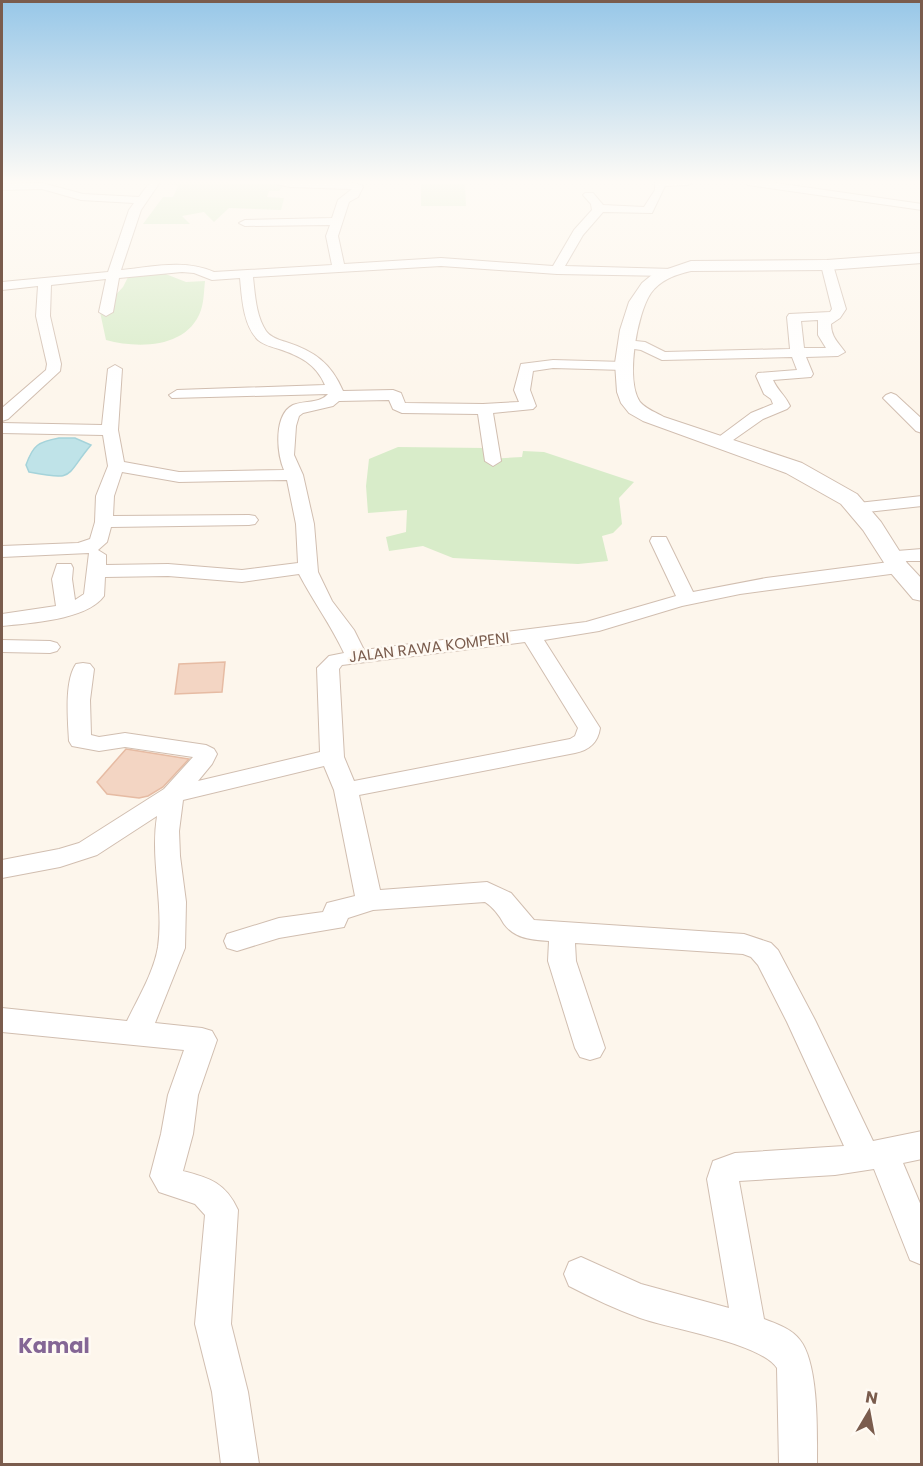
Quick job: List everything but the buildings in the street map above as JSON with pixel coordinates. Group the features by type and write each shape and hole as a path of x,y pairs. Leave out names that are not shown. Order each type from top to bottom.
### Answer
{"street":[{"path":"106,312 113,275 122,250"},
{"path":"335,250 339,268"},
{"path":"557,270 566,250"},
{"path":"921,258 827,265 691,266 669,272 652,282 644,292 626,344 624,366 625,388 631,402 640,411 657,421 800,471 841,494 858,508 894,562 921,594"},
{"path":"2,286 182,268 196,269 210,276 441,262 557,270 669,272"},
{"path":"626,344 645,346 662,356 798,355 838,352 824,334 823,329 824,322 839,309 827,265"},
{"path":"246,273 248,297 260,334 270,341 301,351 320,362 335,393"},
{"path":"2,416 53,371 54,364 43,316 45,282"},
{"path":"720,442 756,416 782,406 778,396 772,394 763,377 807,372 798,355 794,317 833,316"},
{"path":"177,395 393,394 396,396 399,407 483,409 529,405 522,390 526,367 553,364 624,366"},
{"path":"2,551 78,549 90,547 102,537 105,496 116,466 111,430 115,369"},
{"path":"335,393 328,403 298,409 289,420 286,455 294,475 305,524 307,567 314,586 344,630 356,655"},
{"path":"891,398 921,428"},
{"path":"483,409 493,461"},
{"path":"2,428 63,431 111,430"},
{"path":"116,466 179,477 294,475"},
{"path":"858,508 921,501"},
{"path":"104,522 249,520"},
{"path":"659,541 687,599"},
{"path":"2,620 67,610 93,598 98,542"},
{"name":"JALAN RAWA KOMPENI","path":"332,757 328,668 336,660 356,655 586,628 619,622 687,599 894,562 921,555"},
{"path":"96,571 168,570 242,576 307,567"},
{"path":"64,568 62,579 67,610"},
{"path":"346,789 575,746 585,742 589,734 585,719 530,634"},
{"path":"2,646 50,647"},
{"path":"2,869 76,854 88,849 172,795 204,759 206,754 198,750 125,740 99,744 80,741 79,700 83,669"},
{"path":"172,795 332,757 346,789 369,901"},
{"path":"136,1033 166,965 171,948 173,902 167,856 167,831 172,795"},
{"path":"237,941 279,928 335,920 336,910 359,906 369,901 487,892 500,896 520,926 525,929 744,944 761,950 768,958 874,1155 921,1249"},
{"path":"562,933 562,961 590,1047"},
{"path":"2,1020 202,1040 183,1095 177,1134 166,1176 170,1182 205,1192 222,1210 213,1324 230,1392 240,1464"},
{"path":"746,1330 747,1311 723,1179 724,1171 735,1167 835,1161 921,1145"},
{"path":"581,1274 602,1286 654,1306 746,1330 783,1346 792,1358 795,1367 798,1464"}],"green space":[{"path":"163,273 186,282 205,281 202,307 195,323 174,339 161,343 133,344 106,340 100,312 123,287 129,275"},
{"path":"398,447 485,448 488,459 522,457 523,451 544,452 634,482 619,498 622,524 613,533 602,536 608,561 578,564 453,558 423,546 389,551 386,537 406,532 407,510 368,513 366,486 369,459"}],"water":[{"path":"59,438 75,438 91,445 67,474 55,476 29,472 26,465 34,449 41,443"}],"district":[{"name":"Kamal","path":"54,1345"}]}
